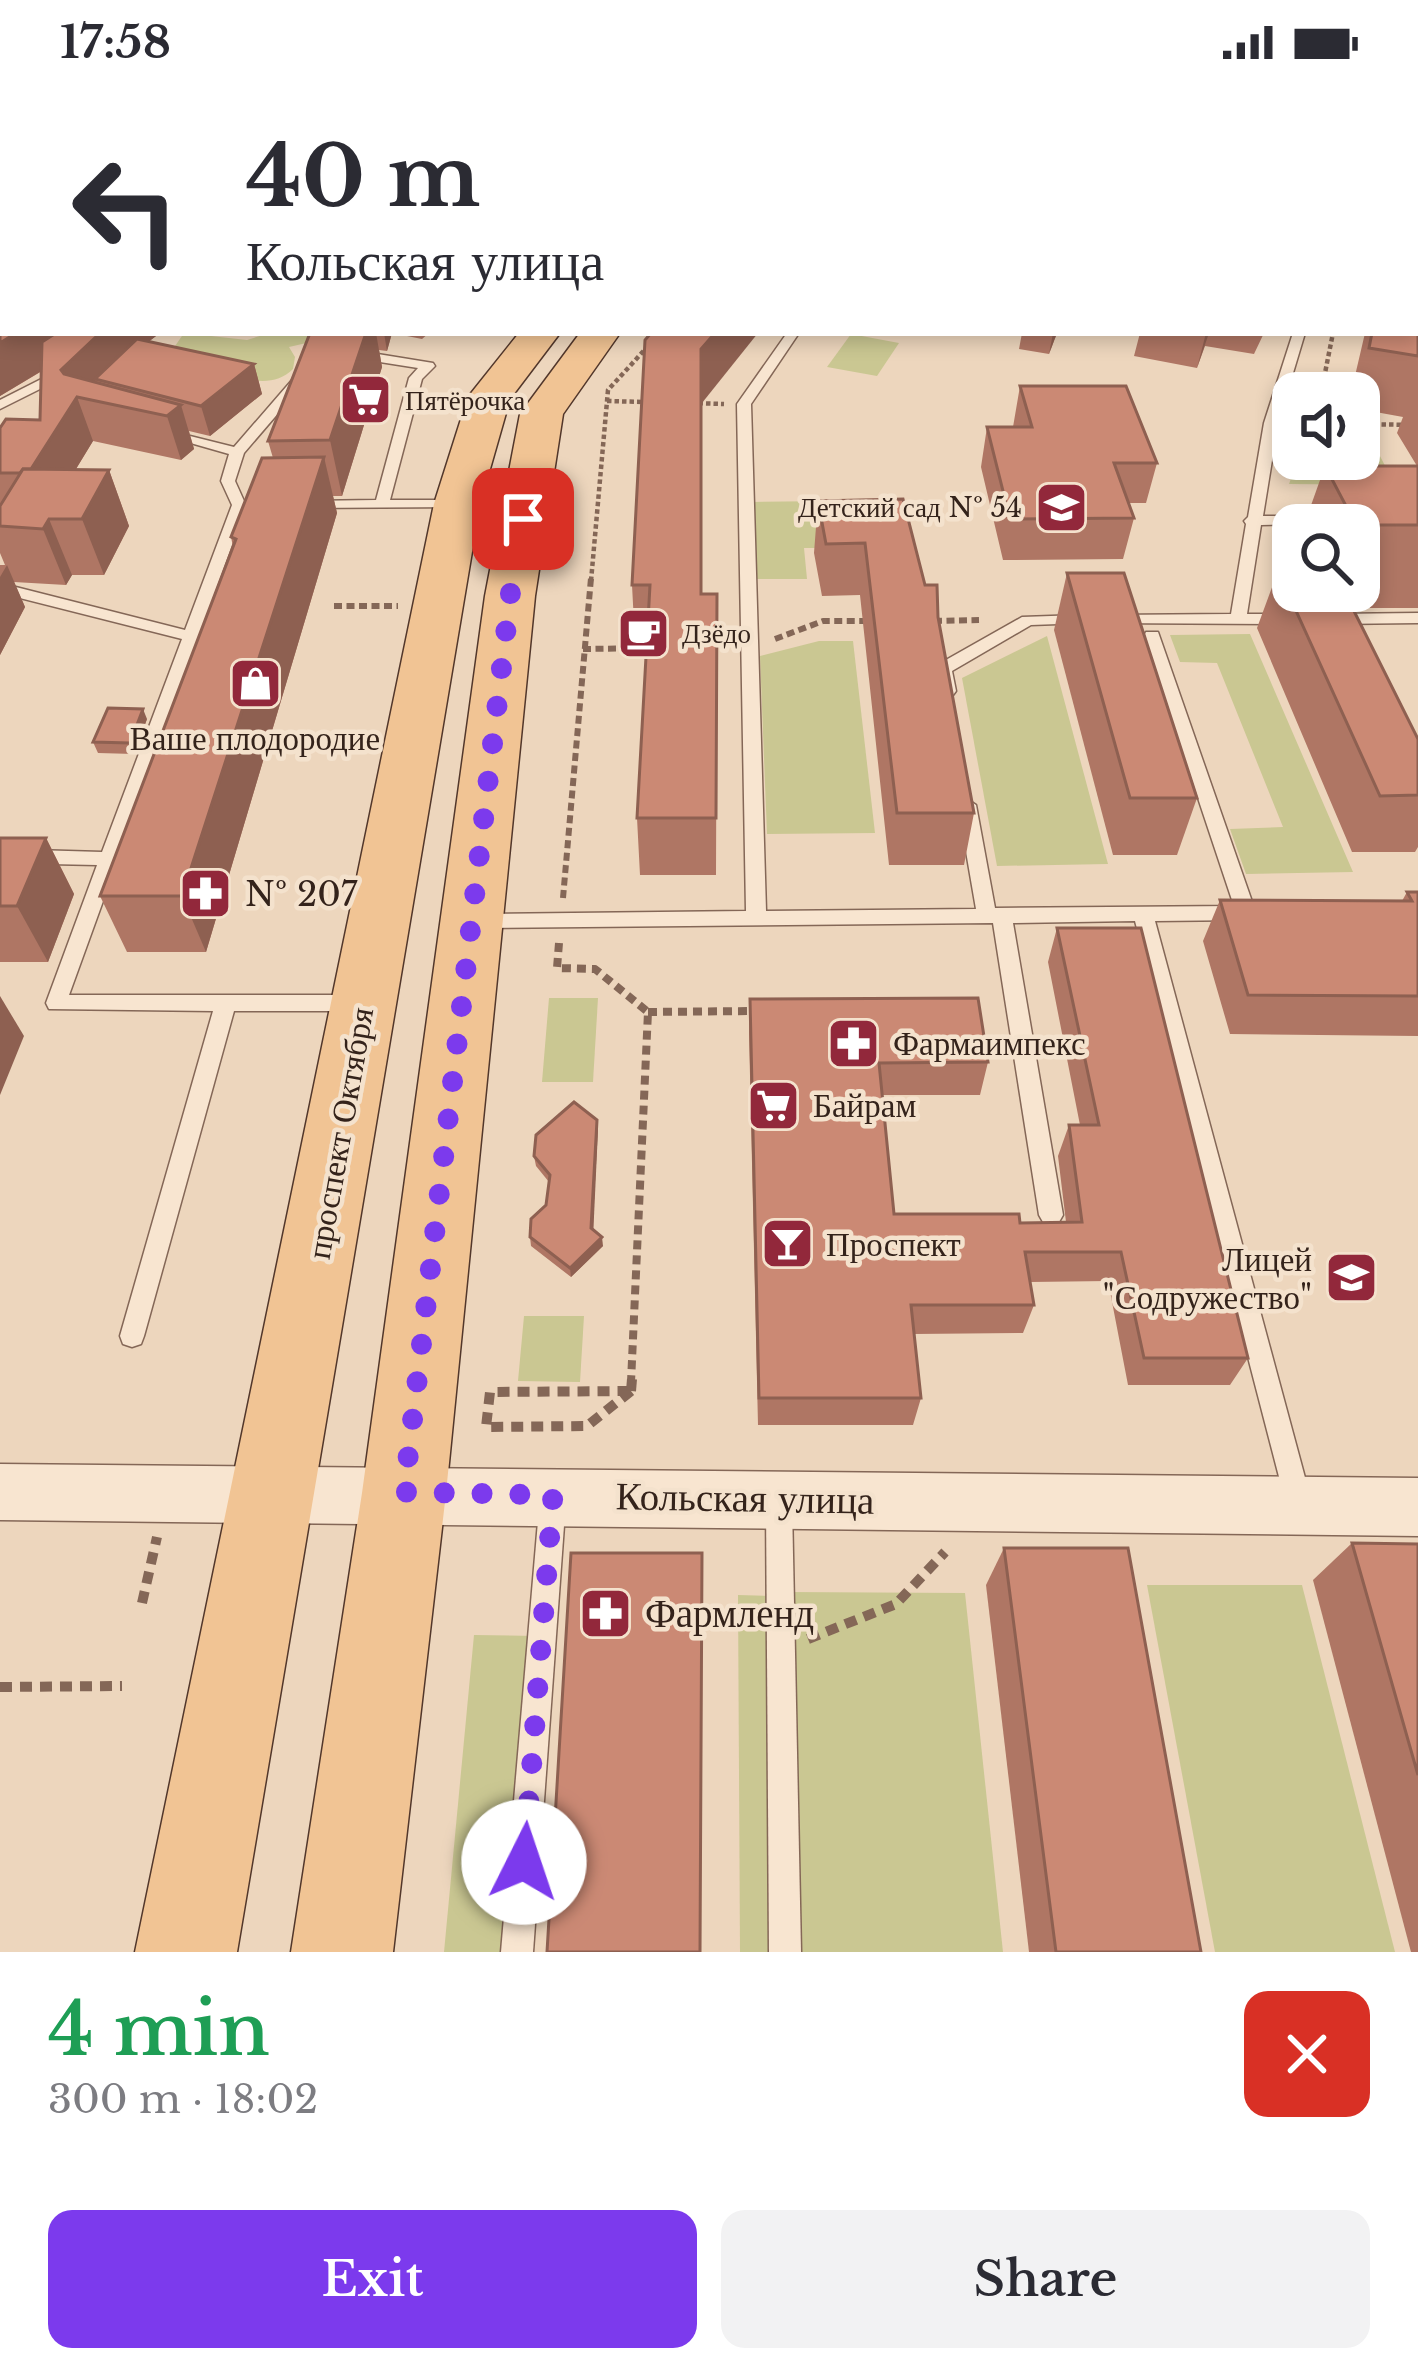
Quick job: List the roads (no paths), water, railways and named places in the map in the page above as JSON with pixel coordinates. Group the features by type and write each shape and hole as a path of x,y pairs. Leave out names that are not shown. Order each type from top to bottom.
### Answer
{"main road":[{"name":"проспект Октября","path":"186,1952 457,504 490,397 538,336"},
{"path":"342,1952 404,1492 510,596 542,414 598,336"},
{"path":"363,1013 462,1023"}],"street":[{"name":"Кольская улица","path":"0,1492 404,1492 1418,1507"}],"lane":[{"path":"756,919 744,404 791,336"},
{"path":"1238,619 1271,423 1298,336"},
{"path":"326,350 428,366 416,378 382,504"},
{"path":"0,405 86,357"},
{"path":"311,367 237,452 228,481 239,506 56,1004 226,1001 363,1013"},
{"path":"152,430 237,452"},
{"path":"239,506 457,504"},
{"path":"1251,521 1272,521"},
{"path":"0,588 191,636"},
{"path":"1331,619 1341,640"},
{"path":"950,712 943,669 1028,620 1418,619"},
{"path":"474,922 1256,913 1152,636"},
{"path":"962,777 994,916 1051,1215"},
{"path":"0,856 109,860"},
{"path":"1143,914 1299,1505"},
{"path":"132,1336 226,1001"},
{"path":"517,1952 553,1495"},
{"path":"779,1498 785,1952"}],"place":[{"name":"Пятёрочка","path":"366,400"},
{"name":"Детский сад № 54","path":"1061,507"},
{"name":"Дзёдо","path":"643,633"},
{"name":"Ваше плодородие","path":"255,684"},
{"name":"№ 207","path":"206,894"},
{"name":"Фармаимпекс","path":"854,1043"},
{"name":"Байрам","path":"774,1105"},
{"name":"Проспект","path":"787,1244"},
{"name":"Лицей \"Содружество\"","path":"1351,1278"},
{"name":"Фармленд","path":"606,1613"}]}
